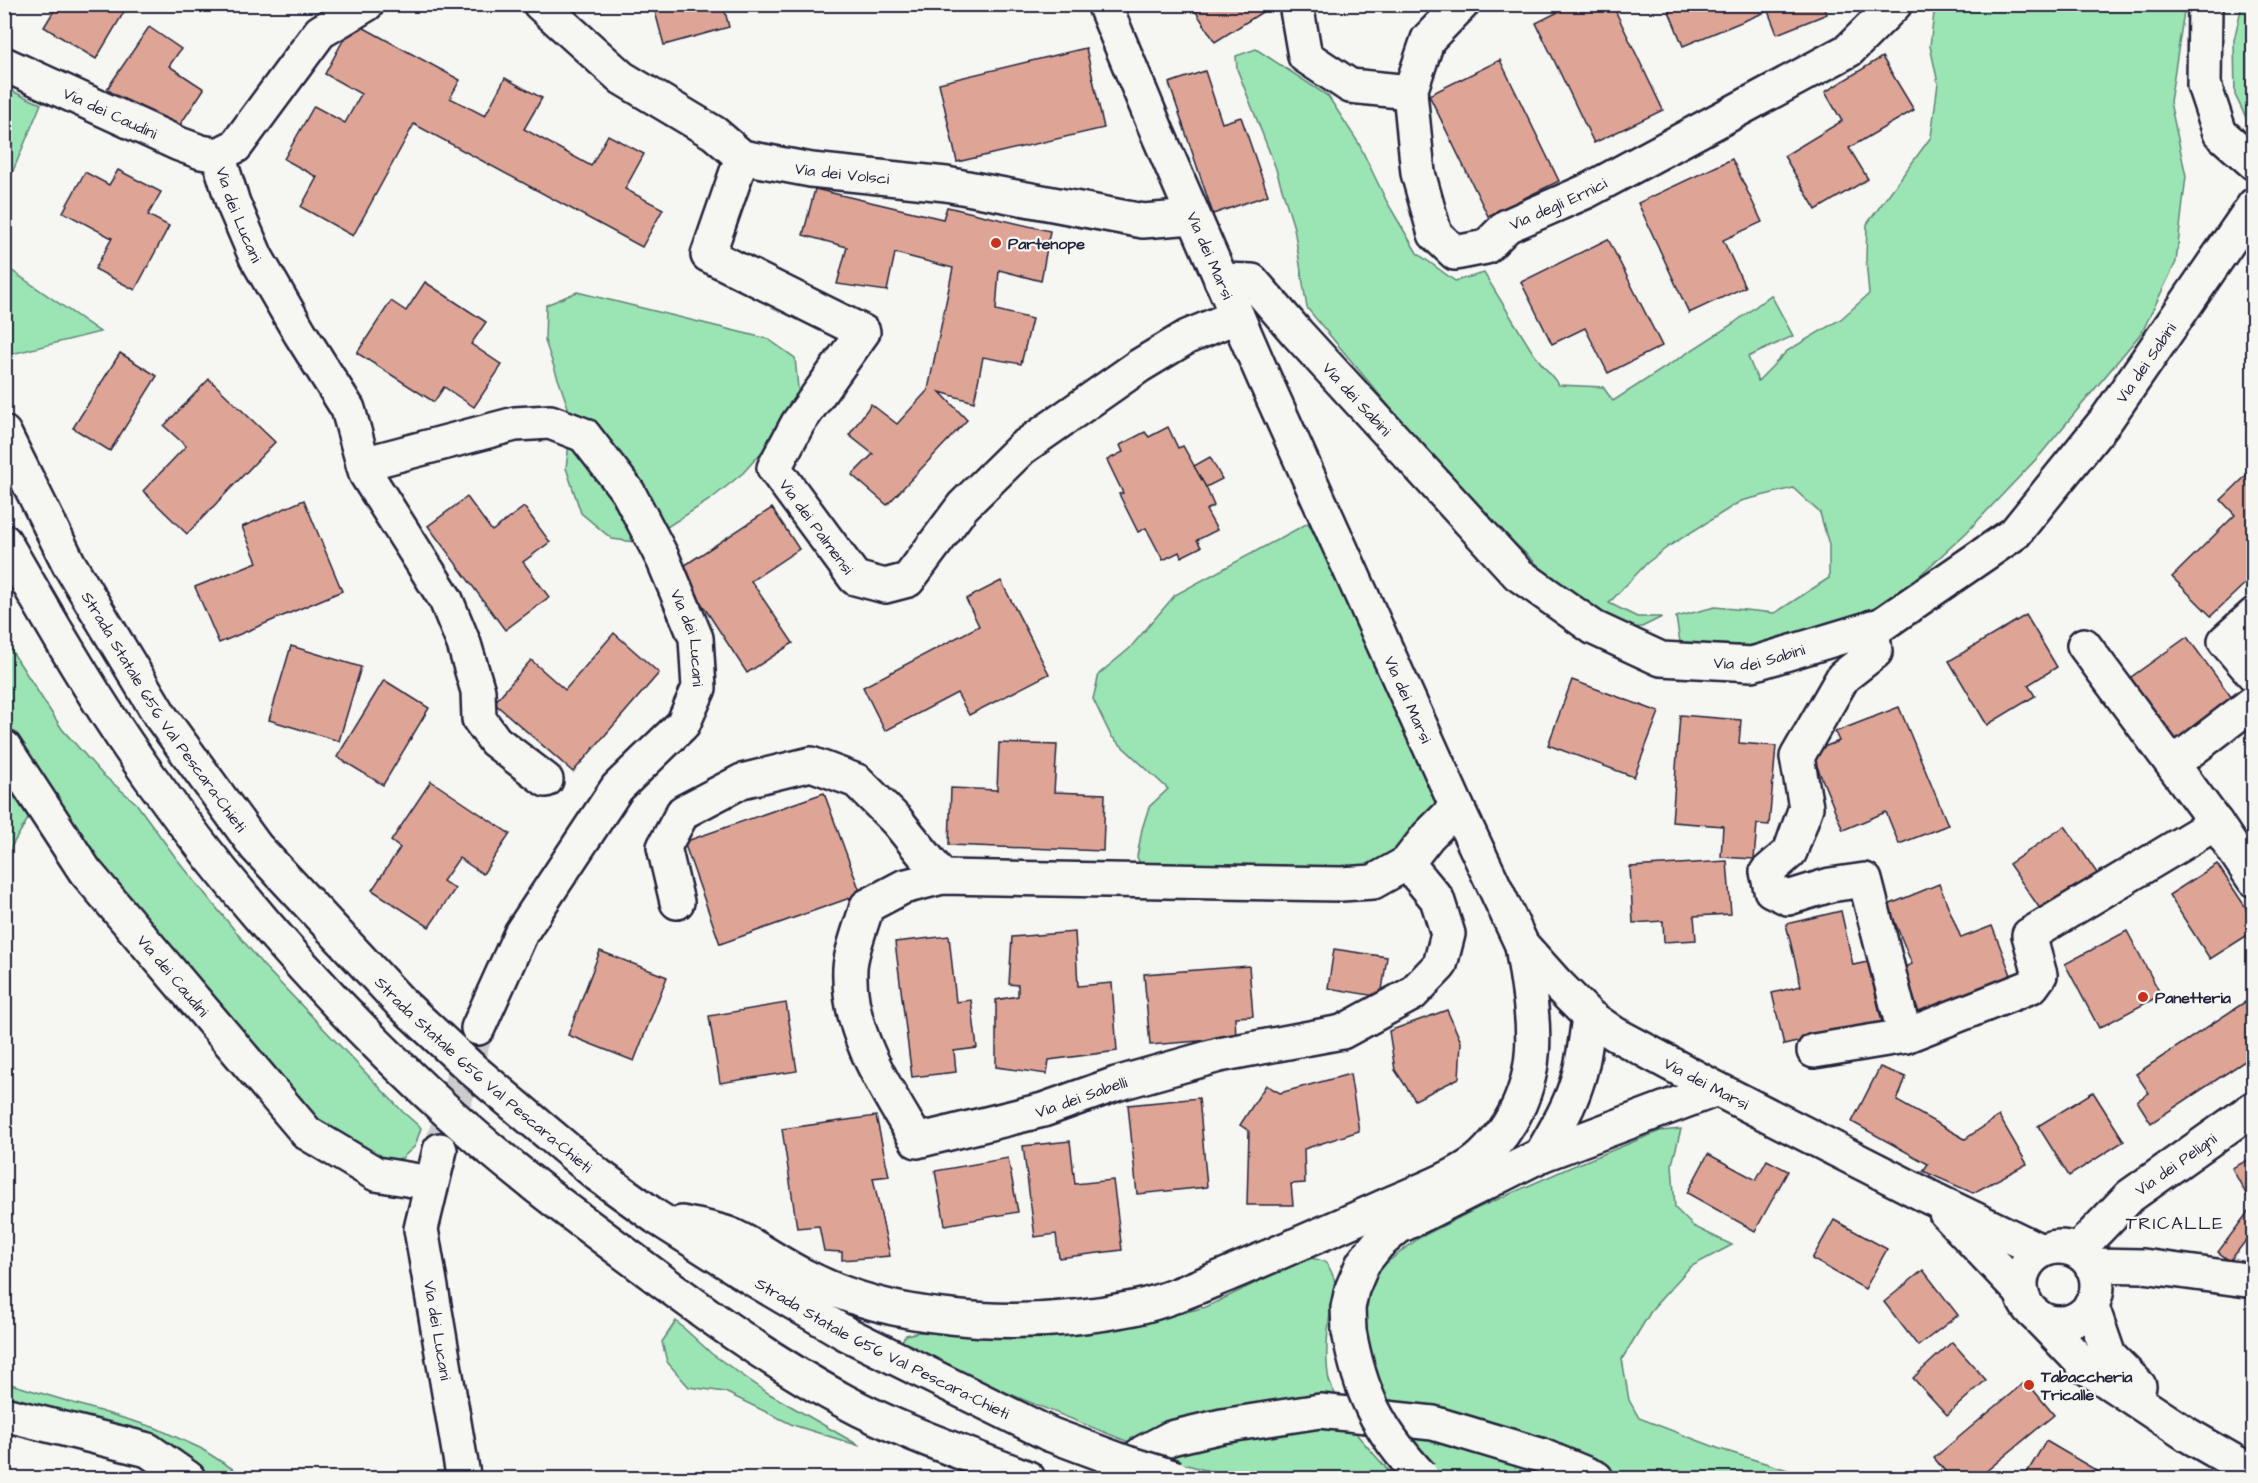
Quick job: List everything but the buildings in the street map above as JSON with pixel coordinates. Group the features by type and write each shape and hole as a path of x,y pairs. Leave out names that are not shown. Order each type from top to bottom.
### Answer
{"main road":[{"name":"Via dei Lucani","path":"368,4 320,32 236,146 218,155 233,203 256,257 348,409 366,474 446,600 464,644 478,691 479,719 495,741 546,780"},
{"name":"Via dei Volsci","path":"540,4 622,78 714,134 742,157 811,170 946,184 1143,221 1193,217"},
{"name":"Via dei Marsi","path":"1104,4 1193,217 1457,807 1522,945 1589,1016 1614,1034 1716,1089 2041,1251"},
{"path":"1296,4 1305,56 1350,86 1410,92"},
{"name":"Via degli Ernici","path":"1462,4 1428,39 1410,92 1418,173 1435,234 1455,253 1486,247 1507,226 1587,191 1849,50 1895,4"},
{"path":"2205,4 2204,85 2220,133 2253,163"},
{"name":"Via dei Caudini","path":"4,64 179,144 218,155"},
{"name":"Via dei Palmensi","path":"742,157 708,255 863,332 798,423 774,468 855,578 885,586 908,580 963,506 1022,448 1149,360 1187,337 1237,316"},
{"name":"Via dei Sabini","path":"1221,280 1252,280 1297,333 1518,574 1594,628 1660,659 1752,664 1881,625 2015,533 2106,420 2253,205"},
{"name":"Via dei Lucani","path":"363,464 515,423 550,422 584,435 628,492 663,559 696,638 699,688 683,724 617,788 521,933 478,1028"},
{"name":"Strada Statale 656 Val Pescara-Chieti","path":"4,433 69,564 125,658 161,717 256,847 401,1003 472,1069 598,1175 656,1217 754,1280 845,1333 1049,1434 1176,1479"},
{"path":"4,541 78,668 149,777 229,881 300,963 368,1036 448,1113 491,1150 597,1233 778,1362 844,1401 879,1418 1028,1479"},
{"path":"2253,615 2225,641 2253,675"},
{"path":"1872,627 1875,652 1843,677 1797,757 1806,807 1790,852 1767,872 1771,890 1788,898 1830,885 1865,880 1905,1036"},
{"path":"2084,645 2216,823 2253,880"},
{"path":"2173,764 2253,702"},
{"name":"Via dei Caudini","path":"4,747 85,871 307,1133 376,1174 431,1183"},
{"path":"678,902 664,847 683,812 742,781 812,764 857,781 897,821 942,877"},
{"name":"Via dei Sabelli","path":"1407,863 1437,899 1448,934 1440,964 1412,994 1342,1032 1219,1055 1116,1084 1043,1110 917,1141 882,1082 853,1011 850,967 867,906 903,887 942,877 1341,884 1373,882 1407,863 1428,836 1457,807"},
{"path":"1814,1051 1905,1036 2032,986 2040,975 2029,935 2216,823"},
{"path":"656,1217 733,1236 806,1277 848,1295 905,1311 953,1318 1000,1321 1043,1320 1090,1317 1149,1304 1320,1236 1447,1178 1477,1161 1503,1132 1522,1096 1532,1065 1534,1027 1522,945"},
{"path":"1541,1155 1560,1122 1576,1084 1585,1049 1589,1016"},
{"path":"1422,1477 1398,1452 1380,1425 1365,1395 1354,1364 1348,1308 1352,1289 1363,1263 1378,1244 1398,1227 1541,1155 1716,1089"},
{"name":"Via dei Peligni","path":"2084,1258 2130,1196 2253,1108"},
{"name":"Via dei Lucani","path":"440,1150 421,1229 463,1475 461,1479"},
{"name":"Via dei Marsi","path":"1933,1199 2087,1368 2188,1435 2253,1473"},
{"path":"2084,1258 2096,1276 2097,1289 2091,1304 2083,1314 2072,1320 2059,1323 2047,1321 2028,1304 2021,1280 2024,1268 2031,1258 2053,1247 2066,1247 2084,1258 2253,1281"},
{"name":"Via dei Marsi","path":"2091,1304 2109,1356 2188,1435 2253,1452"},
{"path":"1115,1479 1124,1468 1144,1452 1171,1438 1222,1426 1320,1411 1433,1423 1540,1455 1596,1479"},
{"path":"4,1414 148,1450 188,1479"}],"green space":[{"path":"1935,5 2185,5 2170,102 2186,176 2176,262 2142,332 2040,455 1966,533 1894,599 1844,622 1772,647 1680,642 1676,617 1715,607 1775,613 1829,578 1829,545 1820,513 1793,488 1741,501 1669,546 1647,563 1609,603 1637,617 1662,617 1642,627 1616,628 1585,610 1458,489 1307,308 1294,228 1275,166 1237,69 1236,56 1256,49 1328,96 1358,142 1387,202 1417,253 1455,281 1484,273 1533,353 1559,385 1603,387 1613,401 1734,323 1771,295 1793,336 1748,357 1758,381 1787,351 1841,319 1869,294 1866,260 1867,224 1931,137 1938,83 1930,46"},
{"path":"2242,5 2253,5 2253,132 2235,95 2234,40"},
{"path":"5,88 41,104 5,190"},
{"path":"4,266 100,332 8,355 4,348"},
{"path":"577,292 768,339 795,358 799,398 775,437 743,473 711,499 642,543 612,539 581,513 566,468 572,419 545,341 546,305"},
{"path":"1308,523 1328,562 1441,812 1400,862 1360,875 1143,870 1137,857 1142,829 1149,807 1168,789 1111,736 1093,699 1099,674 1129,649 1175,595"},
{"path":"4,639 62,729 102,774 136,803 176,858 262,964 421,1128 415,1146 402,1158 378,1162 344,1147 227,1031 5,742"},
{"path":"4,755 37,804 5,857 4,857"},
{"path":"1681,1129 1672,1164 1675,1208 1693,1226 1732,1245 1690,1267 1653,1308 1622,1359 1629,1400 1639,1418 1720,1449 1813,1478 1607,1478 1385,1414 1360,1359 1363,1295 1381,1267 1419,1238 1478,1208 1660,1131"},
{"path":"1307,1258 1325,1262 1337,1287 1329,1320 1328,1370 1331,1387 1344,1409 1136,1445 923,1359 900,1343 906,1335 919,1332 1004,1338 1130,1326 1206,1307"},
{"path":"676,1321 712,1354 768,1393 860,1446 793,1425 725,1392 689,1387 667,1362 662,1342"},
{"path":"4,1382 156,1428 200,1448 247,1478 200,1478 5,1404"},
{"path":"1393,1423 1580,1478 1438,1478 1412,1454"},
{"path":"1352,1424 1358,1436 1395,1478 1234,1478 1169,1460 1172,1451 1179,1443"}],"tunnel":[{"path":"440,1150 478,1028"}],"place":[{"name":"Partenope","path":"996,243"},
{"name":"Panetteria","path":"2143,997"},
{"name":"Tabaccheria Tricalle","path":"2029,1385"}],"district":[{"name":"TRICALLE","path":"2175,1223"}]}
